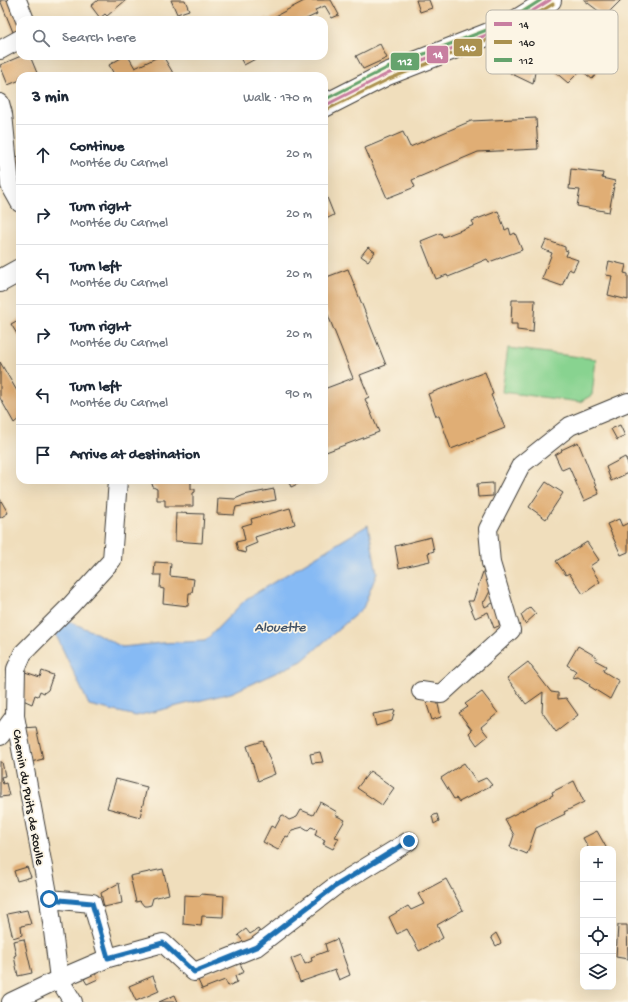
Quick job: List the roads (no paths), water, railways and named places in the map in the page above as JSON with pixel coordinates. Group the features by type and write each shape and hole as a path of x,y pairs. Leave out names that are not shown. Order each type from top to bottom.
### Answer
{"main road":[{"path":"534,10 550,0"},
{"path":"328,104 387,74 486,36"},
{"path":"0,281 16,272"}],"street":[{"path":"17,0 23,16"},
{"path":"0,50 16,41"},
{"path":"1,111 10,185 16,196"},
{"path":"421,691 441,694 511,630 491,563 488,529 522,466 570,426 628,402"},
{"name":"Chemin du Puits de Roulle","path":"73,1002 59,979 49,899 15,716 16,669 23,653 70,606 112,560 118,484"},
{"path":"0,736 15,716"},
{"path":"11,1002 108,958 163,943 194,972 256,947 334,887 409,841"},
{"path":"49,899 92,903 108,958"}],"water":[{"name":"Alouette","path":"368,525 377,573 363,608 302,661 231,693 136,716 89,705 56,635 66,620 96,633 122,647 205,641 246,599"}]}
